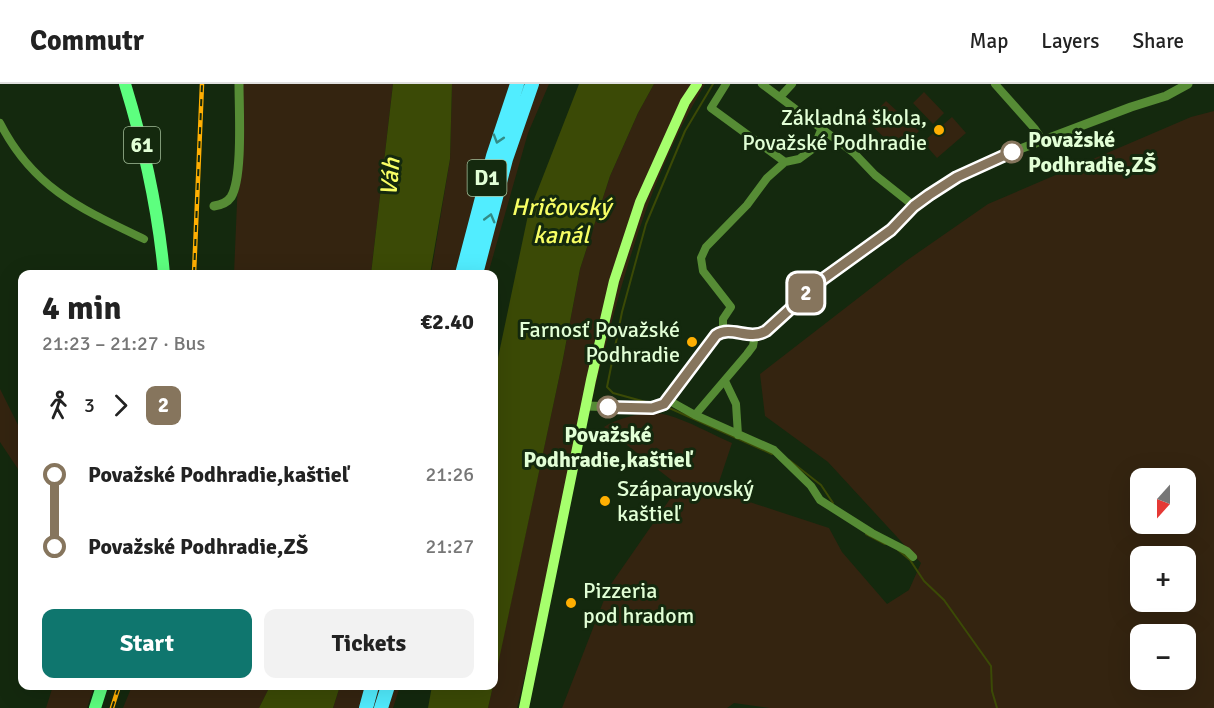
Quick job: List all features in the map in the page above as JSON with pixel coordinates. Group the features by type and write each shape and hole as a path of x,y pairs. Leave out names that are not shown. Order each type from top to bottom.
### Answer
{"highway":[{"name":"D1","path":"463,270 490,166 517,84"},
{"name":"D1","path":"477,270 506,159 532,84"},
{"path":"366,708 371,690"},
{"path":"381,708 387,690"}],"main road":[{"name":"61","path":"125,84 157,207 164,270"},
{"path":"524,708 614,281 631,228 662,152 685,102 697,84"},
{"path":"95,708 101,690"}],"street":[{"path":"214,206 226,202 235,185 239,84"},
{"path":"726,84 711,108 785,162"},
{"path":"762,84 855,153 875,175 914,206"},
{"path":"780,98 792,84"},
{"path":"995,84 1043,141"},
{"path":"586,406 652,408 664,404 711,340 723,331 755,335 772,326 823,279 891,230 914,206 957,177 1043,141 1166,96 1188,84"},
{"path":"0,123 25,164 47,184 82,208 144,239"},
{"path":"723,331 723,319 731,307 703,271 701,258 706,247 747,205 767,178 785,162 799,159 814,148 821,130"},
{"path":"695,415 753,346 755,335"},
{"path":"725,381 736,404 738,432"},
{"path":"668,400 695,415 738,432 774,450 811,486 820,500 872,533 907,551 913,557"}],"shaded area":[{"path":"242,84 393,84 371,270 234,270"},
{"path":"452,84 549,84 528,133 489,270 432,270 450,159"},
{"path":"654,84 705,84 664,164 620,291 517,708 488,708 492,690 498,690 498,662 562,364 580,269 610,176 638,113"},
{"path":"924,92 944,113 933,124 913,103"},
{"path":"886,101 919,131 899,152 867,121"},
{"path":"1214,111 1214,708 770,708 734,703 727,708 562,708 609,587 679,486 604,427 618,420 652,413 667,415 732,443 716,491 829,528 842,552 887,604 909,590 921,563 828,462 765,416 760,374 906,261 988,204 1191,117"},
{"path":"952,117 966,133 937,158 923,142"},
{"path":"0,389 18,425 18,469 0,442"},
{"path":"52,690 93,690 87,708 46,708"},
{"path":"130,690 268,690 259,708 123,708"},
{"path":"339,690 399,690 393,708 333,708"}],"water":[{"name":"Váh","path":"393,84 452,84 450,159 431,270 371,270"},
{"name":"Hričovský kanál","path":"579,84 654,84 638,113 610,176 580,269 498,664 498,358 528,215"},
{"path":"268,690 339,690 333,708 259,708"},
{"path":"431,690 492,690 488,708 428,708"}],"waterway":[{"path":"653,404 613,393 607,387 622,312 646,224 685,131 713,84"},
{"path":"667,407 772,454"},
{"path":"789,460 821,485 833,503"},
{"path":"866,534 885,544"},
{"path":"898,550 910,560 924,581 944,600 991,666 992,691 997,708"}],"railway":[{"path":"194,270 202,84"},
{"path":"112,708 118,690"}],"bus line":[{"name":"2","path":"608,407 652,408 664,404 716,335 723,331 744,335 755,335 766,331 806,293 891,230 914,206 929,195 957,177 1012,152"}],"place":[{"name":"Základná škola, Považské Podhradie","path":"939,130"},
{"name":"Považské Podhradie,ZŠ","path":"1012,152"},
{"name":"Farnosť Považské Podhradie","path":"692,342"},
{"name":"Považské Podhradie,kaštieľ","path":"608,407"},
{"name":"Száparayovský kaštieľ","path":"605,501"},
{"name":"Pizzeria pod hradom","path":"571,603"}]}
